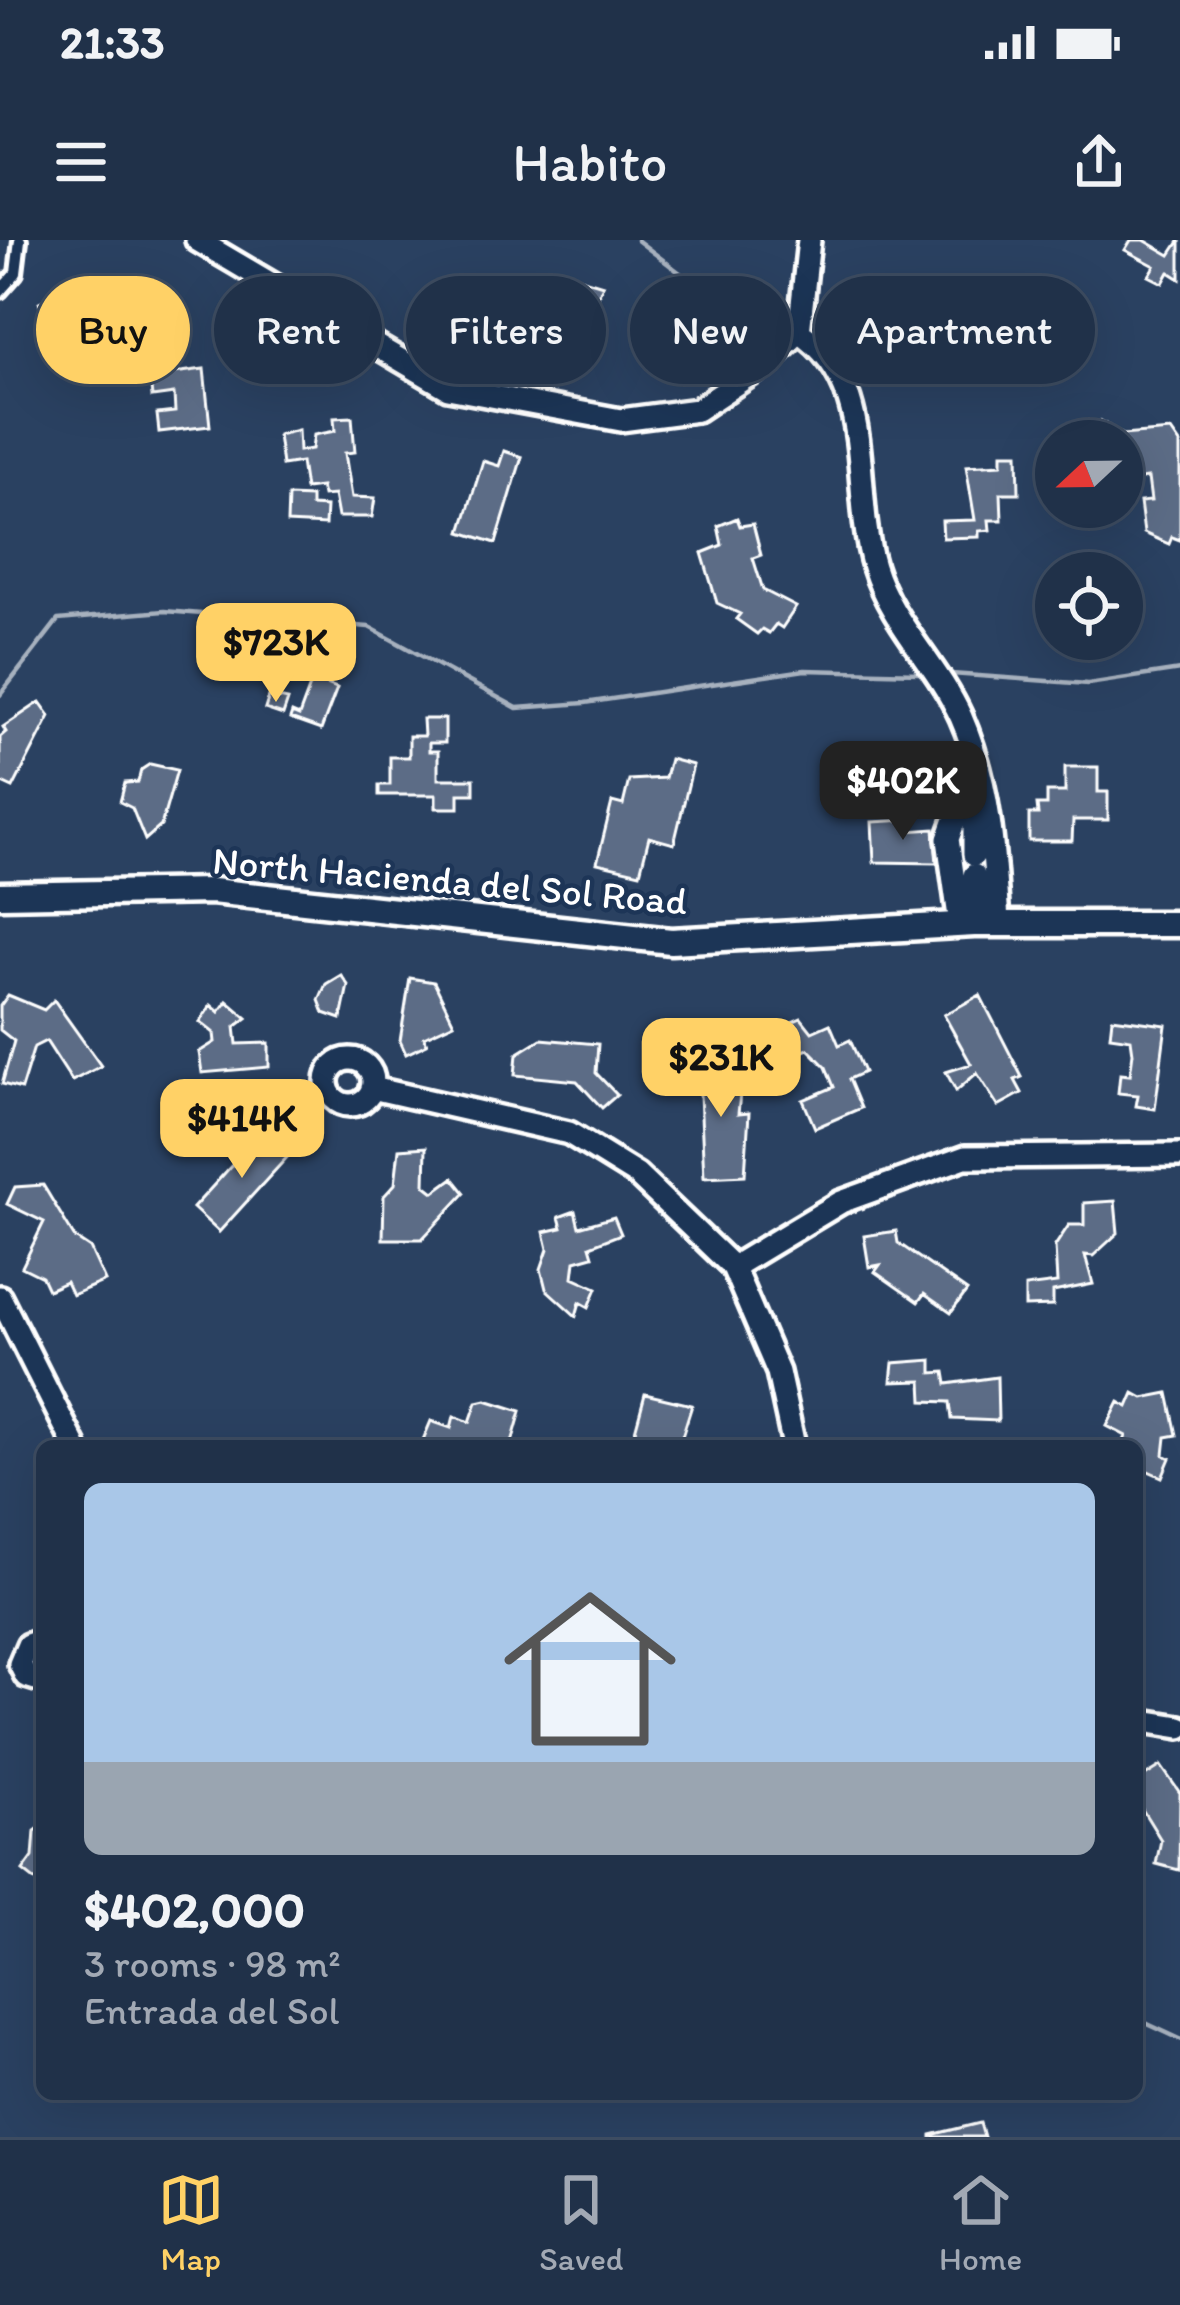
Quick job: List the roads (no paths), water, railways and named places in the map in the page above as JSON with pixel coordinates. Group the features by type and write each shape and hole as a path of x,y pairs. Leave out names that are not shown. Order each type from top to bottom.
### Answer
{"street":[{"path":"197,240 448,388 621,420 697,410 732,391 799,332 809,240"},
{"path":"799,332 823,347 838,369 854,411 875,572 901,624 962,718 992,820 979,924"},
{"path":"975,763 979,924"},
{"path":"975,763 948,839 979,924"},
{"name":"North Hacienda del Sol Road","path":"0,895 212,891 671,941 979,924 1180,924"},
{"path":"371,1088 569,1133 637,1175 733,1267 778,1372 793,1440"},
{"path":"733,1267 841,1202 965,1157 1180,1155"},
{"path":"0,1297 71,1440"},
{"path":"36,1643 23,1650 20,1664 26,1676 36,1680"},
{"path":"1143,1721 1180,1727"}],"lane":[{"path":"0,291 16,273 20,240"}],"waterway":[{"path":"637,240 684,276"},
{"path":"0,695 58,620 164,611 369,627 517,708 585,703 805,670 919,673"},
{"path":"951,674 1088,684 1180,670"},
{"path":"1143,2022 1180,2039"}]}
